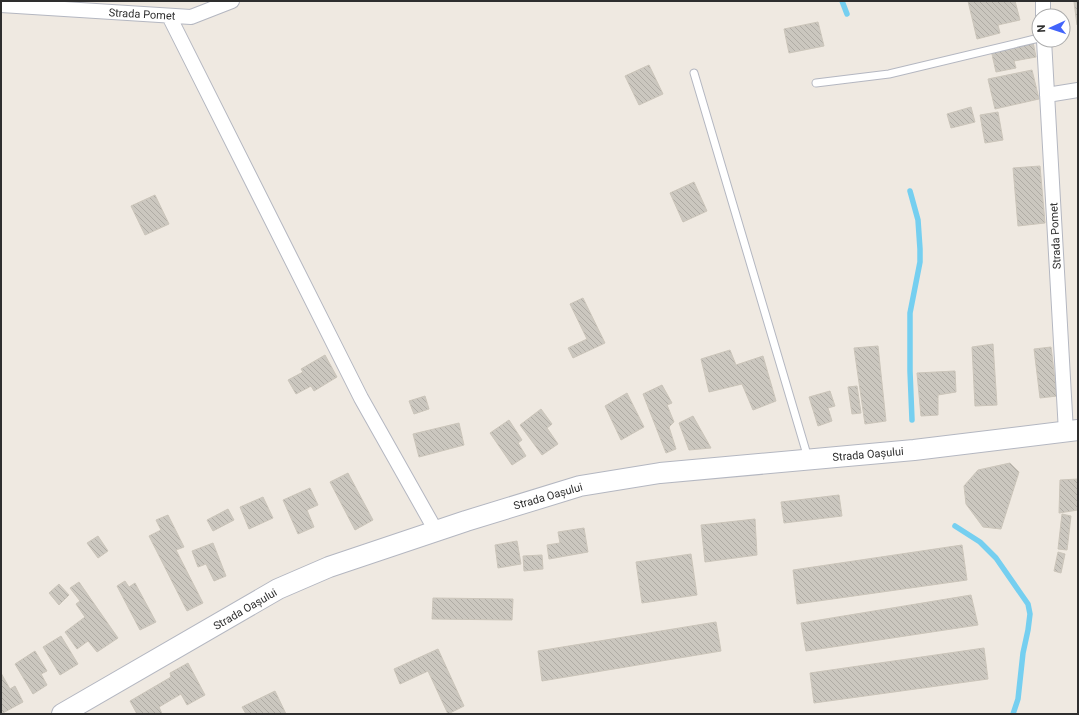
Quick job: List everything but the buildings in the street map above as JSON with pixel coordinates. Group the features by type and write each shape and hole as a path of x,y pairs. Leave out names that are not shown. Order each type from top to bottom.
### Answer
{"main road":[{"name":"Strada Oașului","path":"62,714 278,589 329,566 580,486 660,473 978,443 1072,431"}],"street":[{"name":"Strada Pomet","path":"1,5 191,17 232,1"},
{"path":"169,16 361,398 436,531"},
{"name":"Strada Pomet","path":"1044,48 1072,431"},
{"path":"1047,95 1078,90"}],"lane":[{"path":"816,83 889,74 1031,40"},
{"path":"694,73 808,460"}],"waterway":[{"path":"842,1 847,14"},
{"path":"910,191 918,220 920,249 920,262 910,313 912,420"},
{"path":"955,526 980,542 996,558 1028,604 1030,614 1028,630 1023,653 1018,699 1013,714"}]}
